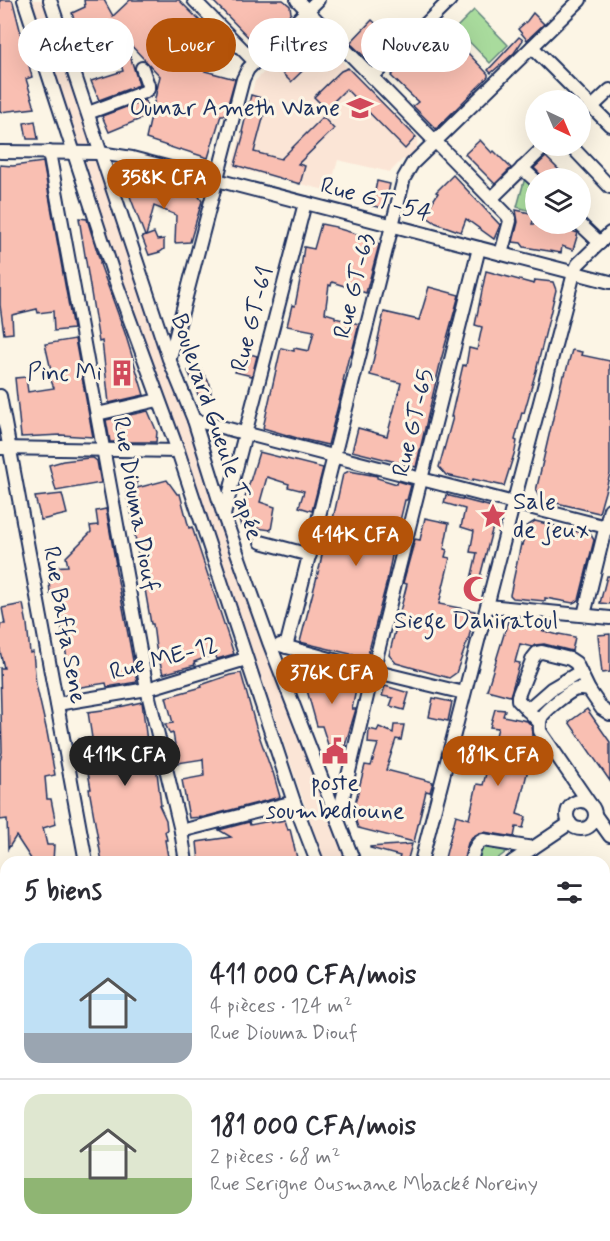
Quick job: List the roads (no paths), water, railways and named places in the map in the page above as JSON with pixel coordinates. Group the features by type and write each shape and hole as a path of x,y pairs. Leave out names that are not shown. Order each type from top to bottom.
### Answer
{"street":[{"name":"Boulevard Gueule Tapée","path":"24,0 116,282 177,451 294,802 315,856"},
{"path":"194,0 248,55"},
{"path":"297,0 508,216 510,221 501,254"},
{"path":"300,18 318,0"},
{"path":"372,77 450,0"},
{"name":"Rue GT-63","path":"286,647 407,170 580,0"},
{"name":"Boulevard Gueule Tapée","path":"52,1 100,153 169,359 194,420 224,516 269,642 352,856"},
{"path":"532,47 571,90"},
{"path":"88,113 148,89 142,68"},
{"path":"169,359 215,180 243,79 248,69"},
{"path":"591,104 610,90"},
{"path":"591,110 610,125"},
{"path":"0,152 100,153"},
{"name":"Rue Diouma Diouf","path":"49,152 147,689 185,856"},
{"name":"Rue GT-54","path":"100,153 132,158 501,254 576,268 610,282"},
{"path":"491,199 535,156"},
{"path":"581,156 610,187"},
{"path":"522,168 525,171"},
{"name":"Rue GT-61","path":"224,516 305,203"},
{"path":"423,856 576,268 610,233"},
{"path":"591,234 600,243"},
{"name":"Rue GT-65","path":"338,818 479,248"},
{"name":"Rue Baffa Sene","path":"0,396 5,448 57,704 85,856"},
{"path":"97,414 158,400"},
{"path":"194,420 608,527"},
{"path":"5,448 177,451"},
{"path":"584,615 608,527 610,509"},
{"path":"261,542 310,555"},
{"path":"488,606 610,618"},
{"path":"269,642 464,693"},
{"path":"540,723 518,700 518,696 533,658 537,653 542,652 570,659 576,663 589,690 602,709 610,714"},
{"name":"Rue ME-12","path":"57,704 147,689 246,659"},
{"path":"527,710 551,688 580,672"},
{"path":"589,690 582,688 575,690 543,715 540,731 610,836"},
{"path":"181,831 294,802"},
{"path":"585,802 592,810 594,821 585,828 579,829 570,823 568,812 574,803 585,802"},
{"path":"521,856 570,823"},
{"path":"473,856 478,842 483,840 533,848"}],"place":[{"name":"Oumar Ameth Wane","path":"360,108"},
{"name":"Pinc Mi","path":"122,373"},
{"name":"Sale de jeux","path":"493,516"},
{"name":"Siege Dahiratoul","path":"476,589"},
{"name":"poste soumbedioune","path":"335,751"}]}
